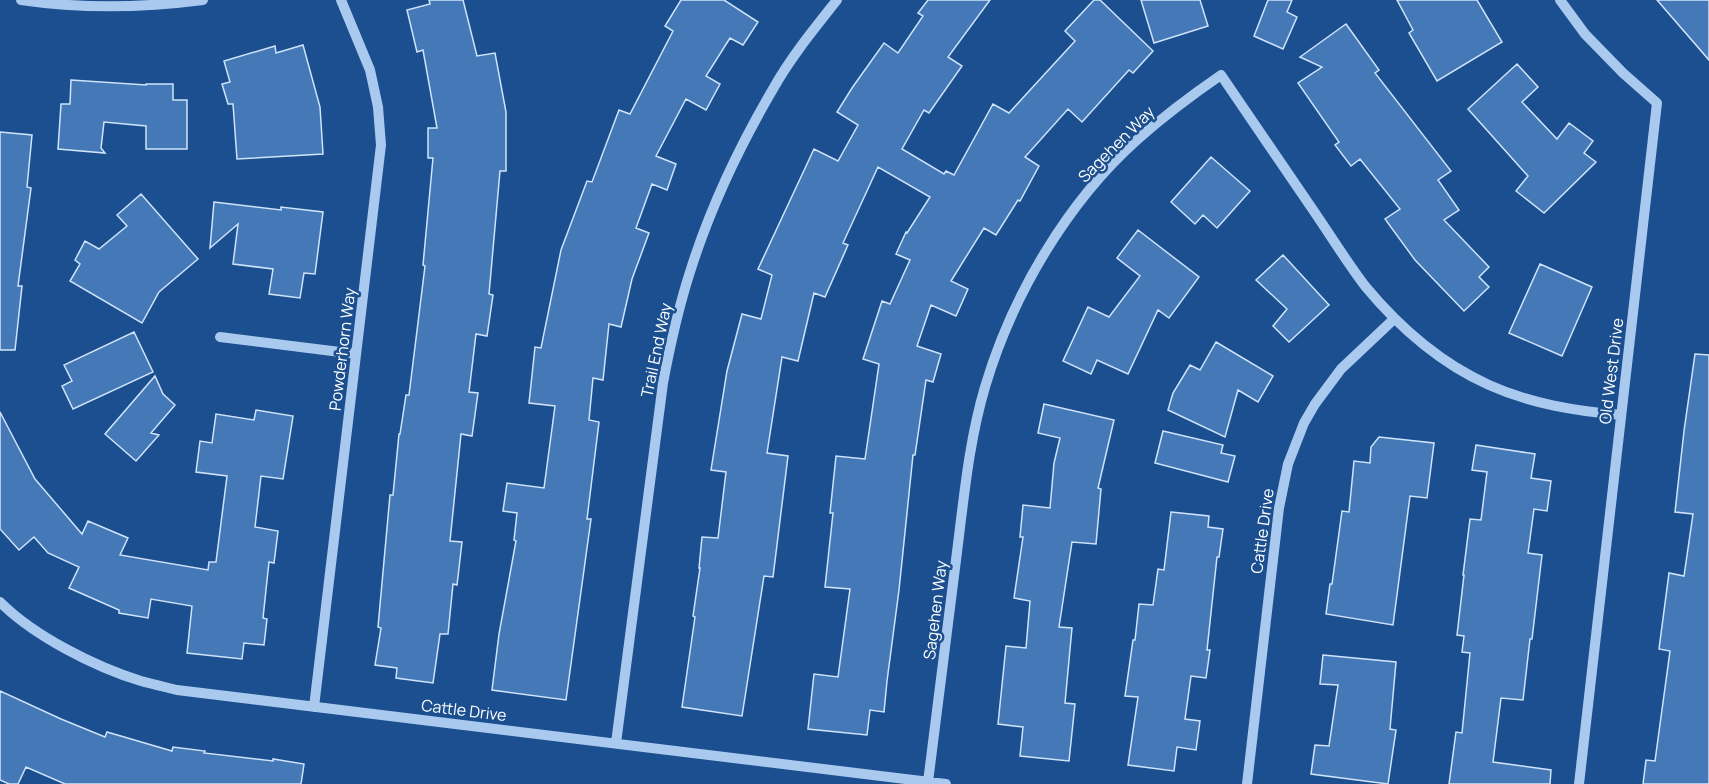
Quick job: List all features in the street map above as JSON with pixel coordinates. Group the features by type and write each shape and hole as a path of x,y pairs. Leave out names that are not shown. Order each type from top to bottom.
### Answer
{"street":[{"path":"21,0 90,7 132,7 203,0"},
{"name":"Powderhorn Way","path":"314,707 381,145 378,107 370,70 341,0"},
{"name":"Trail End Way","path":"616,743 663,383 674,326 690,271 709,217 732,164 773,88 837,0"},
{"name":"Old West Drive","path":"1560,0 1585,34 1623,73 1657,103 1579,784"},
{"name":"Sagehen Way","path":"928,782 971,443 985,387 1004,331 1030,279 1054,239 1096,183 1136,140 1181,103 1221,75 1364,284 1394,319 1414,337 1449,363 1488,385 1530,400 1573,410 1621,415"},
{"name":"Cattle Drive","path":"1246,784 1279,508 1288,464 1304,423 1315,404 1341,369 1394,319"},
{"path":"220,337 356,354"},
{"name":"Cattle Drive","path":"0,602 36,631 85,659 139,681 177,690 946,784"}],"building":[{"path":"429,0 463,0 477,56 495,53 506,112 506,171 500,171 489,294 493,295 487,336 476,334 469,392 478,393 472,436 461,434 450,541 462,542 457,585 453,584 448,634 440,634 433,683 396,678 397,668 375,665 381,628 378,627 390,495 393,495 399,434 406,395 409,395 425,266 423,265 433,158 428,158 428,128 437,128 423,50 417,52 407,10 430,4"},
{"path":"681,0 724,0 758,22 743,45 730,38 706,76 720,84 706,110 686,99 656,156 676,164 667,190 652,184 636,228 649,233 632,279 621,327 609,324 603,380 593,378 589,420 599,422 587,519 591,519 566,700 492,690 499,634 516,541 514,540 517,513 503,511 507,483 544,488 555,406 529,403 535,347 541,348 561,250 587,181 592,182 619,110 630,114 673,31 665,26"},
{"path":"928,0 990,0 948,57 962,66 929,113 924,110 902,149 944,174 946,171 954,175 993,104 1009,113 1075,41 1065,31 1094,0 1100,0 1153,51 1133,73 1129,70 1082,122 1068,109 1025,157 1039,166 1020,201 1018,200 996,235 984,228 951,281 968,289 956,316 931,305 917,346 941,354 933,382 926,380 915,455 913,455 884,712 870,710 867,735 808,729 814,674 838,677 850,589 825,587 836,456 865,459 879,364 863,359 882,301 890,304 910,260 896,254 906,232 930,197 878,167 843,243 848,245 825,297 814,293 798,361 782,357 767,453 788,456 773,577 764,576 742,716 682,707 695,617 693,616 702,537 718,538 726,472 711,470 727,371 742,314 761,319 772,275 758,269 814,149 838,161 858,125 837,112 884,43 898,53 923,16 918,13"},
{"path":"1141,0 1200,0 1208,26 1154,43"},
{"path":"1268,0 1292,0 1287,12 1297,17 1283,49 1254,36"},
{"path":"1397,0 1477,0 1502,42 1437,81 1409,33 1413,30"},
{"path":"1657,0 1709,0 1709,60"},
{"path":"1346,24 1379,70 1375,73 1451,171 1438,180 1459,210 1444,220 1489,267 1479,277 1489,287 1464,311 1415,260 1385,219 1400,209 1360,159 1351,166 1335,145 1339,142 1298,83 1322,67 1300,57"},
{"path":"303,45 320,107 323,154 237,159 233,104 228,104 222,84 230,82 224,61 275,46 276,53"},
{"path":"1517,64 1538,87 1522,102 1557,139 1569,123 1593,141 1584,153 1596,162 1544,213 1516,191 1528,176 1468,109"},
{"path":"71,80 146,85 173,84 173,100 187,100 187,149 146,149 146,126 104,122 101,148 105,153 58,149 61,104 70,104"},
{"path":"0,132 32,135 27,187 31,188 18,286 22,286 15,350 0,350"},
{"path":"1211,157 1250,191 1217,228 1203,215 1195,224 1171,202"},
{"path":"141,194 198,259 159,292 142,323 70,281 80,264 75,260 85,241 99,249 127,226 117,215"},
{"path":"214,202 281,210 281,207 323,212 315,274 304,273 300,298 269,294 273,269 233,264 238,224 210,248"},
{"path":"1138,230 1199,277 1169,318 1158,310 1128,374 1097,360 1091,374 1063,361 1088,307 1109,317 1140,276 1117,258"},
{"path":"1283,255 1329,305 1289,342 1273,326 1287,309 1256,280"},
{"path":"1540,264 1592,287 1562,356 1509,333"},
{"path":"134,332 153,372 73,409 62,386 72,381 64,365"},
{"path":"1216,342 1273,376 1258,402 1238,390 1225,437 1168,410 1173,393 1190,365 1200,370"},
{"path":"1695,354 1709,355 1709,784 1643,784 1646,760 1655,761 1670,651 1659,649 1669,573 1684,576 1693,514 1675,512"},
{"path":"155,376 163,394 175,405 151,433 159,435 136,461 105,434"},
{"path":"1044,404 1114,420 1098,488 1101,489 1096,544 1072,542 1059,627 1072,628 1065,703 1075,704 1069,761 1020,756 1023,727 998,724 1006,646 1026,648 1030,601 1014,598 1023,537 1020,537 1023,505 1050,508 1054,463 1060,438 1038,433"},
{"path":"256,410 293,416 283,479 261,476 255,527 278,531 274,563 269,562 263,618 267,619 264,645 244,643 242,659 187,653 192,606 151,599 148,618 119,613 119,610 69,588 79,567 48,553 34,537 19,550 0,529 0,412 35,479 82,534 88,521 128,538 120,555 208,570 209,562 216,562 227,476 196,472 200,441 212,443 216,414 254,420"},
{"path":"1163,431 1223,445 1221,453 1235,456 1228,482 1155,463"},
{"path":"1379,437 1434,443 1427,498 1410,496 1393,625 1326,614 1342,511 1349,512 1354,461 1370,463 1371,447"},
{"path":"1476,445 1535,454 1531,478 1551,481 1547,511 1534,509 1528,553 1542,555 1523,700 1501,698 1493,762 1551,770 1550,784 1449,784 1456,732 1462,733 1470,653 1462,652 1464,636 1457,635 1463,575 1470,519 1481,520 1487,472 1472,470"},
{"path":"1171,512 1209,516 1208,527 1223,529 1219,557 1217,557 1206,678 1191,676 1185,719 1200,721 1196,750 1177,747 1174,771 1128,765 1138,697 1125,696 1139,604 1153,605 1158,569 1164,570"},
{"path":"1323,655 1396,662 1390,729 1396,730 1388,784 1311,774 1315,745 1329,746 1338,685 1320,684"},
{"path":"0,691 105,737 107,732 172,751 173,747 205,751 204,753 304,764 301,784 65,784 26,767 18,784 9,784 0,780"}]}
